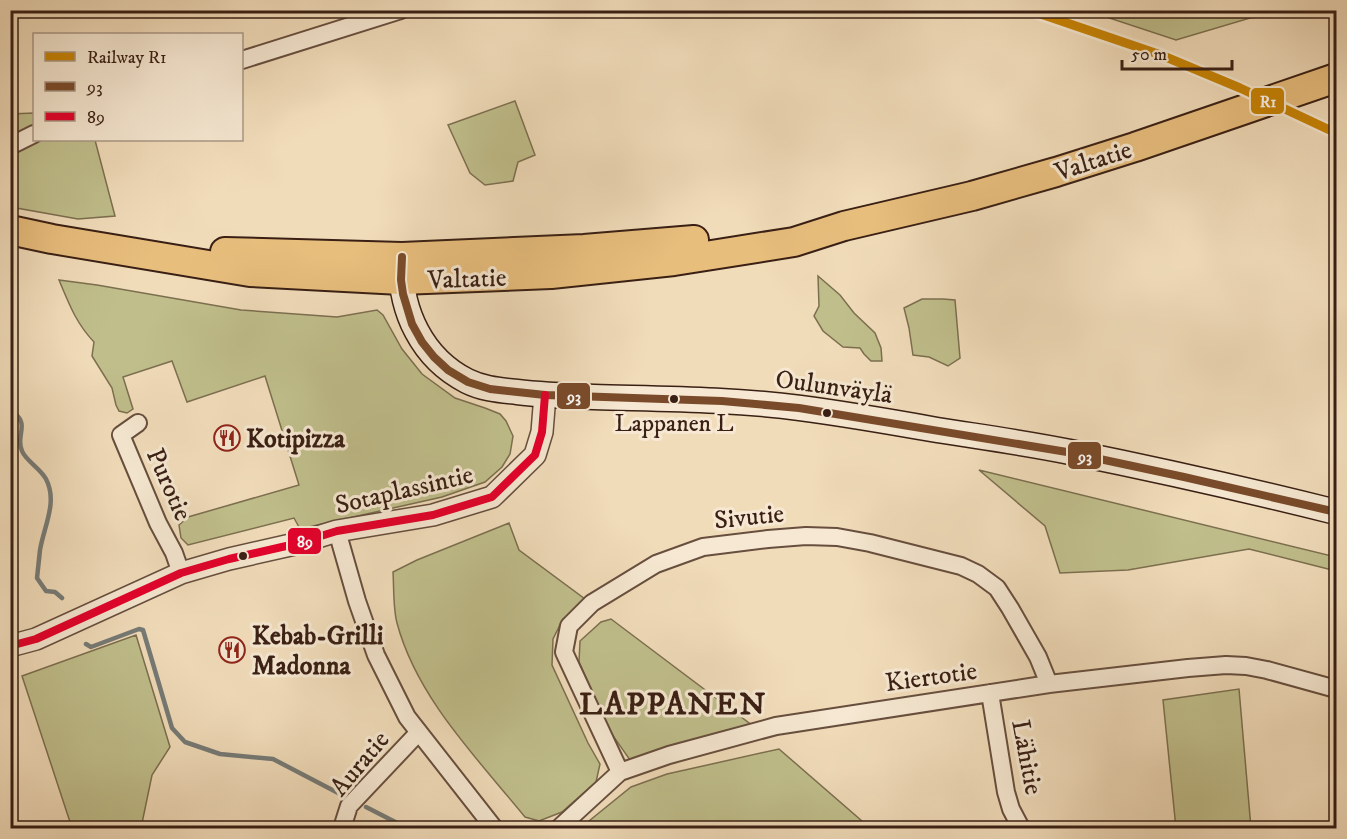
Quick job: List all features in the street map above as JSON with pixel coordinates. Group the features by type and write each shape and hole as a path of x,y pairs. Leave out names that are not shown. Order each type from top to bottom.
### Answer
{"highway":[{"name":"Valtatie","path":"10,230 250,272 401,269 551,274 674,261 794,242 844,226 972,196 1056,172 1336,78"}],"main road":[{"name":"Oulunväylä","path":"401,269 412,324 422,342 447,370 468,382 490,389 545,395 722,401 810,410 1067,452 1336,512"}],"street":[{"path":"243,60 401,10"},
{"path":"10,146 33,134"},
{"name":"Sotaplassintie","path":"10,646 36,639 181,573 337,531 433,515 492,497 535,455 542,432 545,395"},
{"name":"Purotie","path":"138,423 121,435 181,573"},
{"path":"337,531 357,602 376,655 406,717 494,828"},
{"name":"Sivutie","path":"620,772 564,651 569,626 592,603 656,564 703,547 777,538 837,537 961,566 978,574 997,588 1038,657 1049,684"},
{"name":"Kiertotie","path":"559,828 620,772 669,755 776,726 1049,684 1188,668 1246,666 1336,689"},
{"name":"Lähitie","path":"990,693 1006,792 1011,809 1021,828"},
{"name":"Auratie","path":"342,828 349,806 418,733"}],"shaded area":[{"path":"1088,10 1274,11 1176,40"},
{"path":"515,101 535,155 518,162 513,181 485,185 470,173 448,125"},
{"path":"33,113 33,141 95,141 115,216 78,219 11,207 10,114"},
{"path":"818,276 840,295 854,313 875,333 881,348 882,361 871,361 860,348 843,347 823,331 814,316 819,306"},
{"path":"59,280 241,310 337,317 377,310 383,315 402,349 422,374 455,398 500,414 513,436 510,454 502,467 485,482 442,497 300,529 294,518 188,545 181,538 179,525 188,517 299,485 265,376 187,402 172,361 123,377 133,409 127,413 119,411 112,388 92,356 94,342 78,320"},
{"path":"922,299 955,300 960,358 948,366 929,357 913,355 904,308"},
{"path":"979,470 1336,557 1336,571 1249,549 1128,570 1060,573 1045,526"},
{"path":"509,523 519,550 589,602 563,619 553,639 552,665 600,764 596,782 562,812 539,821 525,817 450,726 419,677 406,650 395,611 393,572"},
{"path":"611,619 753,726 630,760 611,733 579,662 580,641 601,622"},
{"path":"136,635 170,747 152,775 141,828 72,828 22,676"},
{"path":"1239,689 1251,828 1176,828 1163,700"},
{"path":"779,749 870,828 768,828 763,822 754,828 597,828 589,821 631,787 667,774"}],"waterway":[{"path":"10,29 18,10"},
{"path":"10,413 19,417 22,426 20,441 22,451 46,479 51,496 37,578 46,591 55,592 62,598"},
{"path":"86,644 91,647 139,629 143,630 172,728 185,742 220,754 273,759 342,795"},
{"path":"366,807 407,828"}],"rail line":[{"name":"R1","path":"1029,10 1161,55 1240,88 1336,133"}],"transit line":[{"name":"93","path":"402,257 403,294 412,324 422,342 448,370 468,382 490,389 545,395 722,401 799,408 1067,452 1336,512"},
{"name":"89","path":"10,646 36,639 181,573 337,531 433,515 492,497 535,455 542,432 545,395"}],"place":[{"name":"Lappanen L","path":"674,399"},
{"name":"Kotipizza","path":"227,438"},
{"name":"Kebab-Grilli Madonna","path":"232,650"}],"district":[{"name":"LAPPANEN","path":"673,703"}]}
